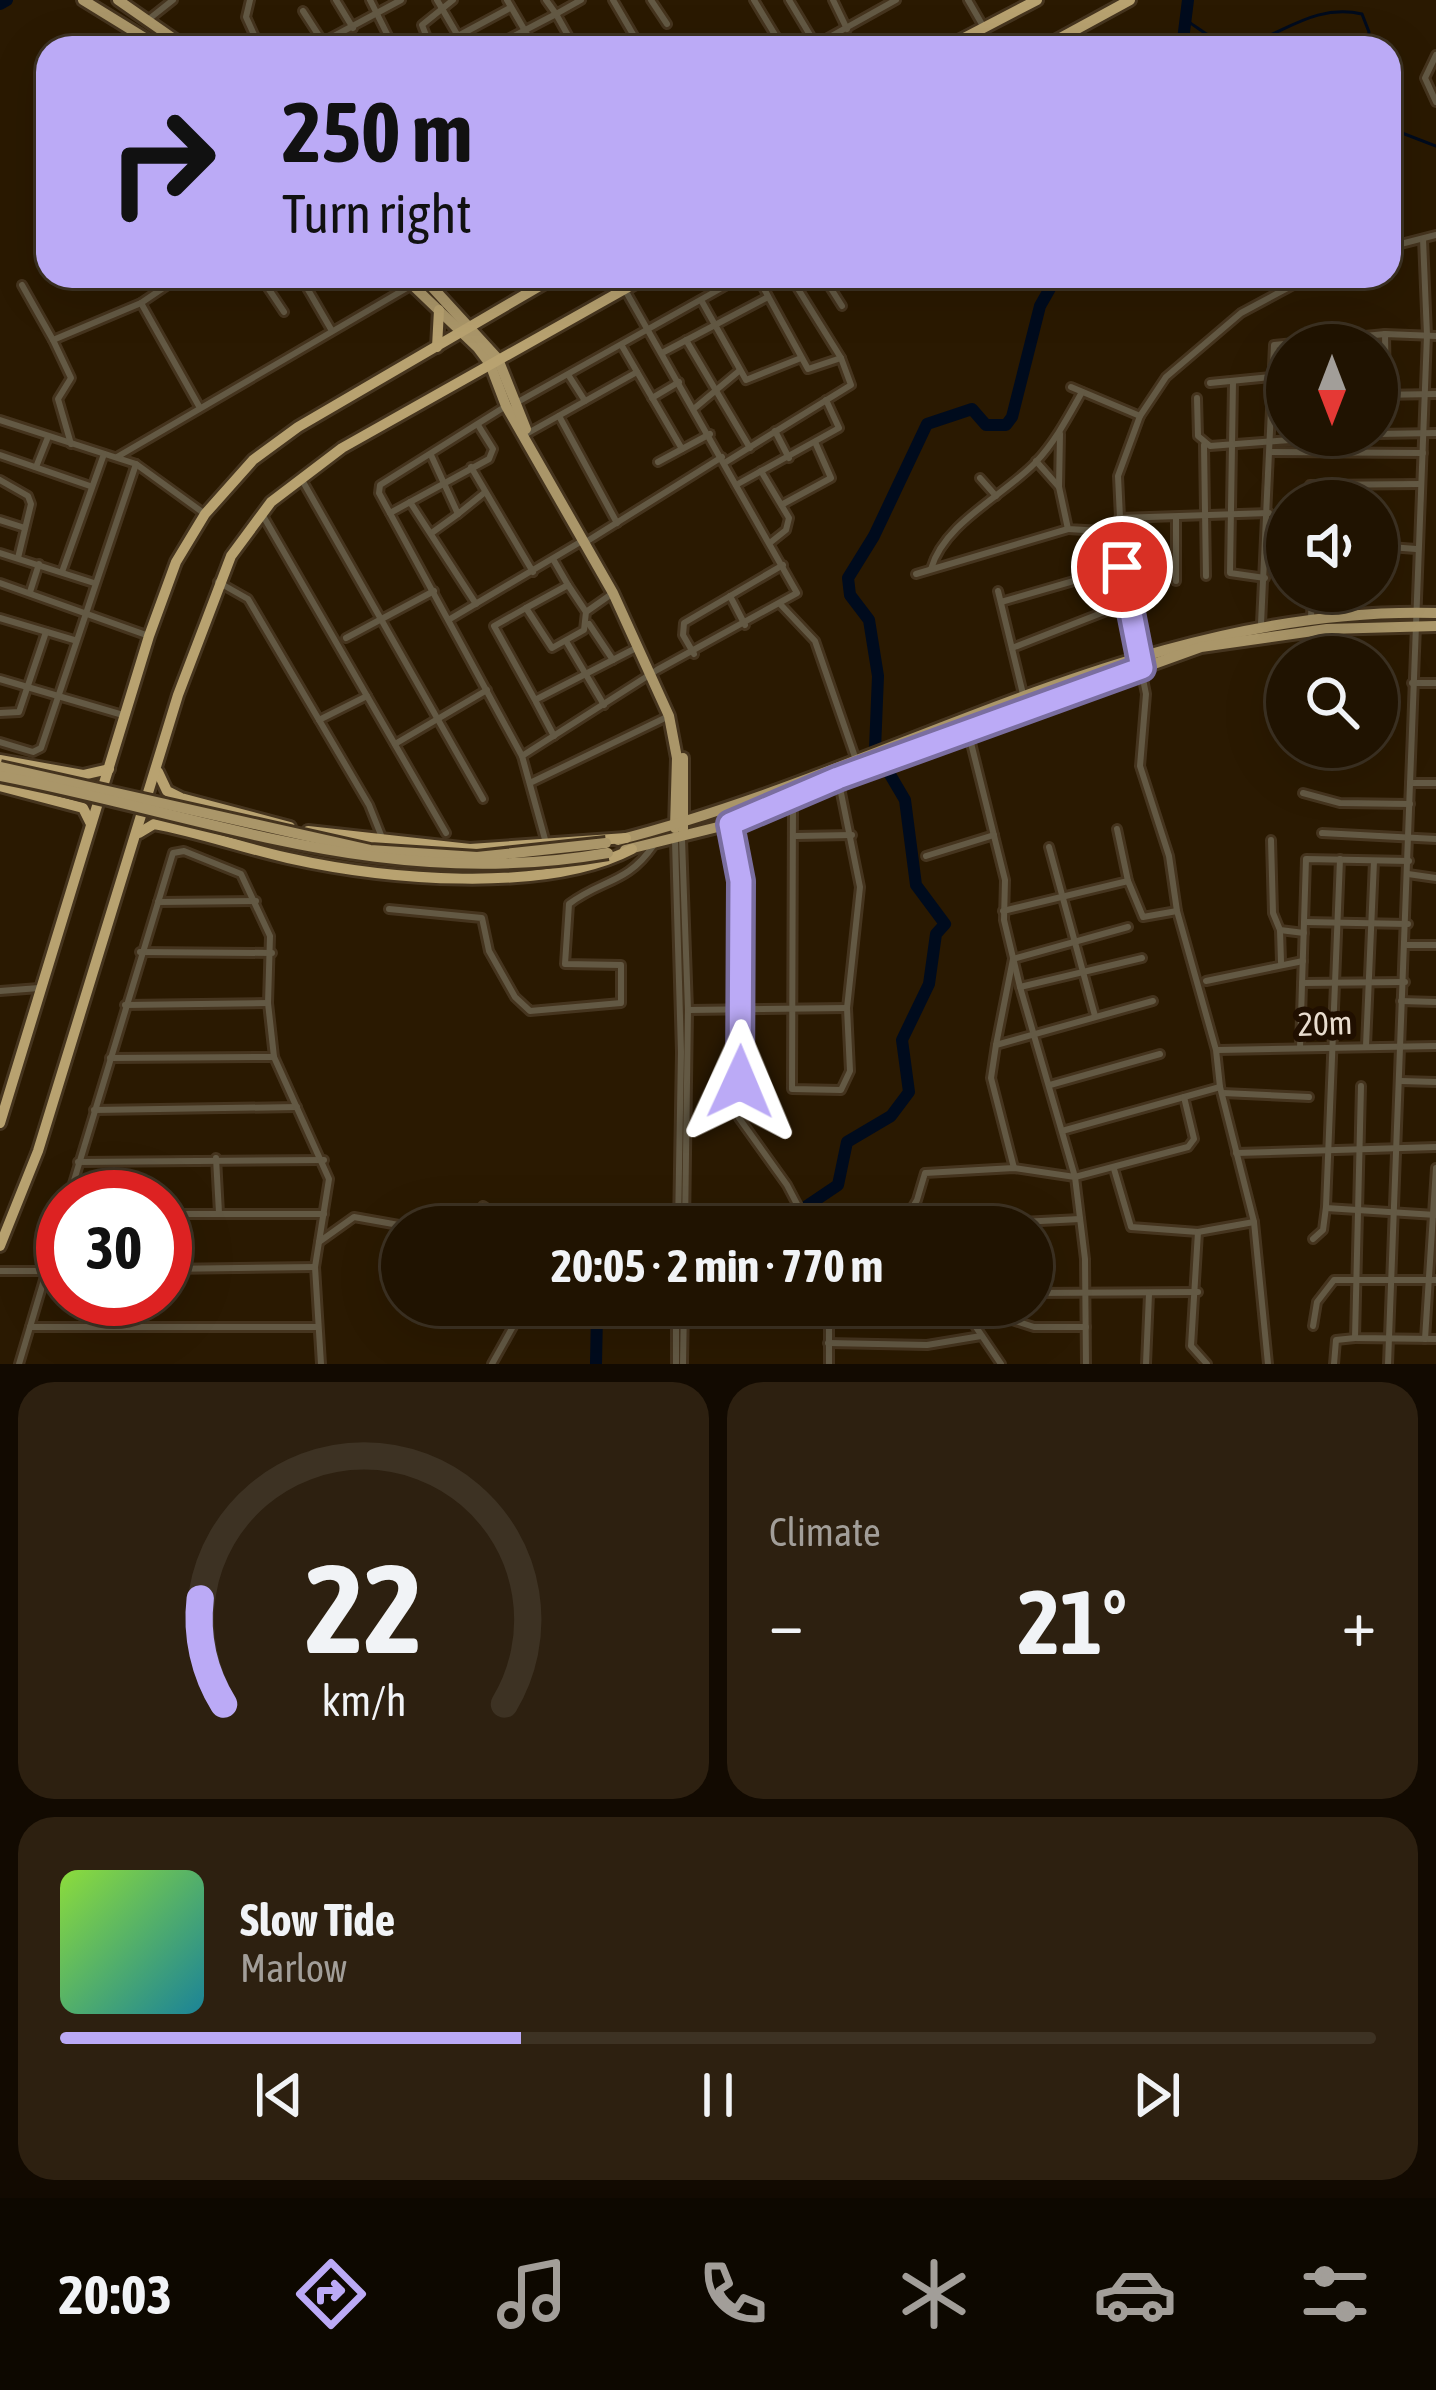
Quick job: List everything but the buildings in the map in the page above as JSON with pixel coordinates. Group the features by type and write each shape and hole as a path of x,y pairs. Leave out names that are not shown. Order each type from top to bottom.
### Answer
{"highway":[{"path":"966,36 1036,0"},
{"path":"1064,36 1128,2"},
{"path":"0,1123 149,636 176,562 205,514 253,460 298,427 536,288"},
{"path":"0,1246 38,1151 218,582 261,513 300,477 494,361 628,288"},
{"path":"437,346 439,310"},
{"path":"0,763 83,775 109,769"},
{"path":"158,770 161,784 181,797 302,830 384,843 470,849 629,843"},
{"path":"0,786 83,808 91,824"},
{"path":"137,835 154,824 292,859 446,877 565,868 629,843"}],"main road":[{"path":"83,0 99,3 144,36"},
{"path":"118,0 171,36"},
{"path":"424,288 439,310 466,327"},
{"path":"427,288 494,361 510,405 655,673 677,758 678,840"},
{"path":"510,405 586,540 679,730 684,799 679,825"},
{"path":"0,776 367,860 484,866 629,843 865,760 968,730 1142,661 1250,636 1436,613"},
{"path":"886,754 1023,698 1261,625 1311,618 1413,619 1436,626"},
{"path":"629,843 654,845 730,824 838,778 865,760"},
{"path":"0,763 370,850 477,856 607,848"},
{"path":"684,799 704,816"}],"street":[{"path":"250,0 246,17 255,36"},
{"path":"336,0 352,28"},
{"path":"370,0 388,36"},
{"path":"339,36 400,0"},
{"path":"425,36 421,27 439,4 453,0"},
{"path":"546,0 568,36"},
{"path":"511,36 580,0"},
{"path":"613,0 634,36"},
{"path":"651,0 667,23"},
{"path":"754,0 775,35"},
{"path":"789,0 809,36"},
{"path":"833,0 847,29"},
{"path":"835,36 896,0"},
{"path":"968,0 983,26"},
{"path":"149,19 170,1"},
{"path":"439,4 458,36 509,4 528,36"},
{"path":"303,11 319,36"},
{"path":"1434,96 1426,69 1436,55"},
{"path":"1401,244 1436,235"},
{"path":"1388,1364 1411,838 1413,619 1424,393 1432,336 1431,268 1424,239"},
{"path":"22,285 70,378 58,399 71,444"},
{"path":"53,340 141,303 163,288"},
{"path":"268,288 284,312"},
{"path":"307,288 332,331"},
{"path":"117,457 401,288"},
{"path":"546,843 522,756 389,513 380,484 510,405 722,288"},
{"path":"763,288 801,358 815,371 841,358"},
{"path":"451,619 750,448 850,385 841,358 797,288"},
{"path":"831,288 842,306"},
{"path":"1268,1364 1254,1222 1216,1050 1177,911 1169,856 1140,766 1147,710 1122,567 1118,476 1140,416 1166,377 1224,326 1285,288"},
{"path":"522,756 797,593 625,290"},
{"path":"662,353 768,297"},
{"path":"701,300 739,371 752,380 801,358"},
{"path":"141,303 200,408"},
{"path":"1398,335 1432,336"},
{"path":"686,340 750,448"},
{"path":"622,346 682,449"},
{"path":"695,408 739,371"},
{"path":"528,433 638,372"},
{"path":"569,376 585,401"},
{"path":"1210,382 1266,378"},
{"path":"1233,381 1231,576 1265,578"},
{"path":"652,398 680,382"},
{"path":"1071,387 1140,416"},
{"path":"931,569 936,553 1036,461 1082,392"},
{"path":"1398,394 1436,394"},
{"path":"1197,398 1208,518 1206,576"},
{"path":"736,485 841,426 826,400"},
{"path":"559,416 617,523"},
{"path":"0,420 136,464 205,514"},
{"path":"389,513 488,459 493,449 478,425"},
{"path":"1060,430 1059,487 1068,529"},
{"path":"775,431 789,458"},
{"path":"658,462 710,434"},
{"path":"1398,434 1436,434"},
{"path":"36,467 48,436"},
{"path":"783,504 831,478 815,442"},
{"path":"1204,445 1266,442"},
{"path":"1398,453 1423,453"},
{"path":"62,572 104,454"},
{"path":"431,455 458,514"},
{"path":"1,459 91,486"},
{"path":"1036,461 1059,487"},
{"path":"0,742 40,751 83,611 136,464"},
{"path":"471,467 533,572"},
{"path":"761,471 783,504 789,524 770,542"},
{"path":"300,477 483,799"},
{"path":"980,478 996,496"},
{"path":"0,480 28,496 18,558"},
{"path":"1398,484 1421,484"},
{"path":"433,532 485,493"},
{"path":"410,502 476,604"},
{"path":"261,513 446,833"},
{"path":"1119,518 1266,513"},
{"path":"1176,518 1176,581"},
{"path":"0,520 26,528"},
{"path":"916,574 1068,529 1120,532"},
{"path":"1398,548 1416,549"},
{"path":"0,553 94,583"},
{"path":"1261,625 1266,556"},
{"path":"553,560 613,660"},
{"path":"30,592 39,564"},
{"path":"694,654 683,635 684,622 783,566"},
{"path":"1001,602 1122,567"},
{"path":"218,582 248,599 384,843"},
{"path":"0,583 149,636"},
{"path":"554,736 494,626 568,585"},
{"path":"346,638 434,591"},
{"path":"998,591 1023,698"},
{"path":"586,612 613,593"},
{"path":"730,596 745,625"},
{"path":"1012,648 1127,603"},
{"path":"781,605 814,641 865,760"},
{"path":"526,608 552,648 589,624"},
{"path":"1311,612 1311,618"},
{"path":"0,618 74,640"},
{"path":"0,712 20,712 46,632"},
{"path":"566,640 604,705"},
{"path":"535,700 639,646"},
{"path":"0,679 127,716"},
{"path":"1412,683 1436,683"},
{"path":"394,744 488,690"},
{"path":"319,720 367,696"},
{"path":"532,782 669,716"},
{"path":"968,730 1007,896 1004,910 1013,958 1075,1177 1086,1296 1086,1364"},
{"path":"792,796 796,836 792,1089 831,1090 847,1083 850,1071 848,1008 860,901 852,835 838,778"},
{"path":"1410,783 1436,783"},
{"path":"1303,793 1340,803 1410,804"},
{"path":"727,808 741,881 740,1124 772,1163 797,1206"},
{"path":"1117,830 1128,881 1143,917 1177,911"},
{"path":"1322,833 1436,839"},
{"path":"796,836 852,835"},
{"path":"926,856 994,836"},
{"path":"678,840 684,1010 681,1206"},
{"path":"1206,981 1276,968 1280,962 1271,840"},
{"path":"388,909 482,918 489,951 515,998 530,1011 621,1003 621,965 566,964 569,904 593,889 620,882 654,845"},
{"path":"1048,847 1095,1016"},
{"path":"76,1170 172,854 179,850 241,874 256,901 272,953 268,1004 274,1057 325,1160 329,1179 315,1267 321,1364"},
{"path":"1300,1048 1306,859 1409,861"},
{"path":"1313,1238 1323,1231 1326,1207 1325,1148 1341,925 1340,860"},
{"path":"1366,1046 1374,861"},
{"path":"1408,874 1436,878"},
{"path":"1004,910 1128,881"},
{"path":"156,902 256,901"},
{"path":"1305,922 1408,924"},
{"path":"1013,958 1128,927"},
{"path":"1280,930 1304,933"},
{"path":"1407,945 1436,945"},
{"path":"140,952 272,953"},
{"path":"1013,958 989,1059 1014,1168"},
{"path":"1020,987 1142,958"},
{"path":"1280,962 1303,961"},
{"path":"1302,983 1406,982"},
{"path":"0,991 42,988"},
{"path":"995,1045 1153,1001"},
{"path":"1402,1001 1436,1002"},
{"path":"125,1005 268,1004"},
{"path":"684,1010 848,1008"},
{"name":"20m","path":"1216,1050 1436,1046"},
{"path":"1050,1084 1160,1054"},
{"path":"110,1058 274,1057"},
{"path":"1401,1081 1436,1082"},
{"path":"1355,1338 1361,1086"},
{"path":"1062,1131 1222,1090 1309,1096"},
{"path":"910,1206 925,1173 1014,1168 1075,1177 1193,1145 1184,1097"},
{"path":"94,1110 297,1107"},
{"path":"1236,1153 1436,1148"},
{"path":"216,1158 219,1213"},
{"path":"78,1162 325,1160"},
{"path":"1425,1339 1433,1280 1436,1168"},
{"path":"1114,1169 1131,1226 1198,1232 1254,1222"},
{"path":"1326,1207 1435,1215"},
{"path":"192,1214 324,1214"},
{"path":"319,1242 354,1217 381,1222"},
{"path":"1053,1220 1080,1219"},
{"path":"1198,1232 1198,1292 1191,1346 1208,1364"},
{"path":"192,1269 315,1267"},
{"path":"0,1271 36,1272"},
{"path":"1313,1326 1326,1287 1334,1280 1433,1280"},
{"path":"1053,1294 1198,1292"},
{"path":"1146,1364 1149,1294"},
{"path":"19,1364 36,1306"},
{"path":"492,1364 514,1326"},
{"path":"679,1364 680,1326"},
{"path":"828,1326 829,1364"},
{"path":"975,1326 1001,1364"},
{"path":"1041,1326 1086,1328"},
{"path":"30,1328 318,1327"},
{"path":"828,1343 926,1346 981,1336"},
{"path":"1334,1364 1336,1340 1436,1339"}],"waterway":[{"path":"0,4 7,0"},
{"path":"1184,36 1188,0"},
{"path":"1266,36 1340,12 1362,14 1368,36"},
{"path":"1187,21 1211,36"},
{"path":"1401,133 1436,146"},
{"path":"807,1206 838,1185 847,1142 891,1116 909,1092 902,1040 929,984 936,934 945,924 916,885 905,800 875,749 878,676 869,620 850,595 848,578 874,536 927,424 972,409 986,425 1006,425 1012,417 1040,306 1050,288"},
{"path":"596,1364 597,1326"}],"route":[{"path":"740,1082 741,881 730,824 838,778 1142,668 1122,567"}]}
